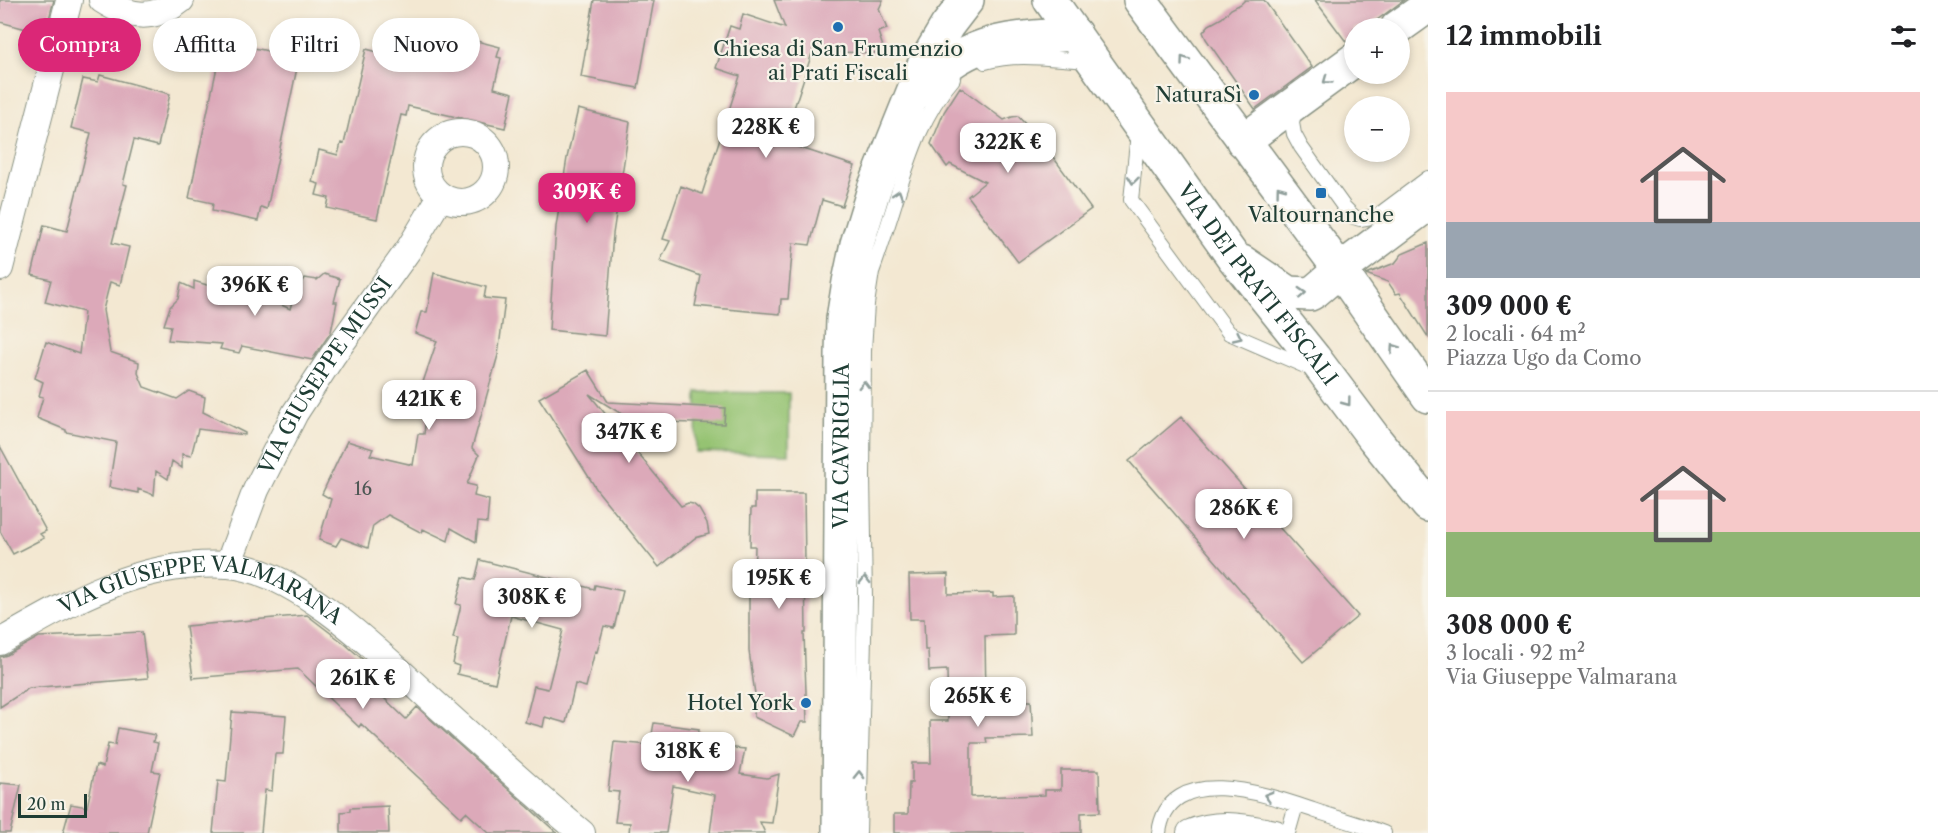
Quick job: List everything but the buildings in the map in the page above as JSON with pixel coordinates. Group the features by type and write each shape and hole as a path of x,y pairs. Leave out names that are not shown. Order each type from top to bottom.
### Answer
{"street":[{"path":"0,268 69,0"},
{"path":"102,0 118,10 138,15 159,12 181,0"},
{"path":"1050,0 1075,34"},
{"path":"1140,0 1340,270 1428,396"},
{"name":"VIA CAVRIGLIA","path":"839,833 843,319 864,218 880,173 909,107 924,65 964,2"},
{"path":"1410,19 1428,6"},
{"name":"VIA DEI PRATI FISCALI","path":"1075,34 1233,257 1428,505"},
{"name":"VIA CAVRIGLIA","path":"909,107 942,68 972,50 1013,39 1075,34"},
{"path":"1243,141 1344,67"},
{"name":"VIA GIUSEPPE MUSSI","path":"228,565 256,490 295,413 333,355 409,249 441,196"},
{"path":"1233,257 1282,290 1303,295 1316,291 1340,270 1428,204"},
{"name":"VIA GIUSEPPE VALMARANA","path":"0,642 72,601 132,577 164,569 228,565 255,571 304,595 365,640 582,833"},
{"path":"1190,833 1209,827 1231,825 1275,833"}],"lane":[{"path":"859,833 865,598 864,350 872,272 922,126 942,92 952,80 970,68 996,59 1022,57 1095,61"},
{"path":"1299,101 1292,116 1294,134 1344,207 1354,217 1360,219 1377,216 1428,178"},
{"path":"1138,122 1131,200 1229,333 1326,375"},
{"path":"1159,833 1162,819 1173,803 1197,791 1227,788 1263,794 1384,833"},
{"path":"1288,833 1296,805"}],"green space":[{"path":"697,392 789,393 789,454 696,452"}],"place":[{"name":"Chiesa di San Frumenzio ai Prati Fiscali","path":"838,27"},
{"name":"NaturaSì","path":"1254,95"},
{"name":"Valtournanche","path":"1321,193"},
{"name":"Hotel York","path":"806,703"}]}
